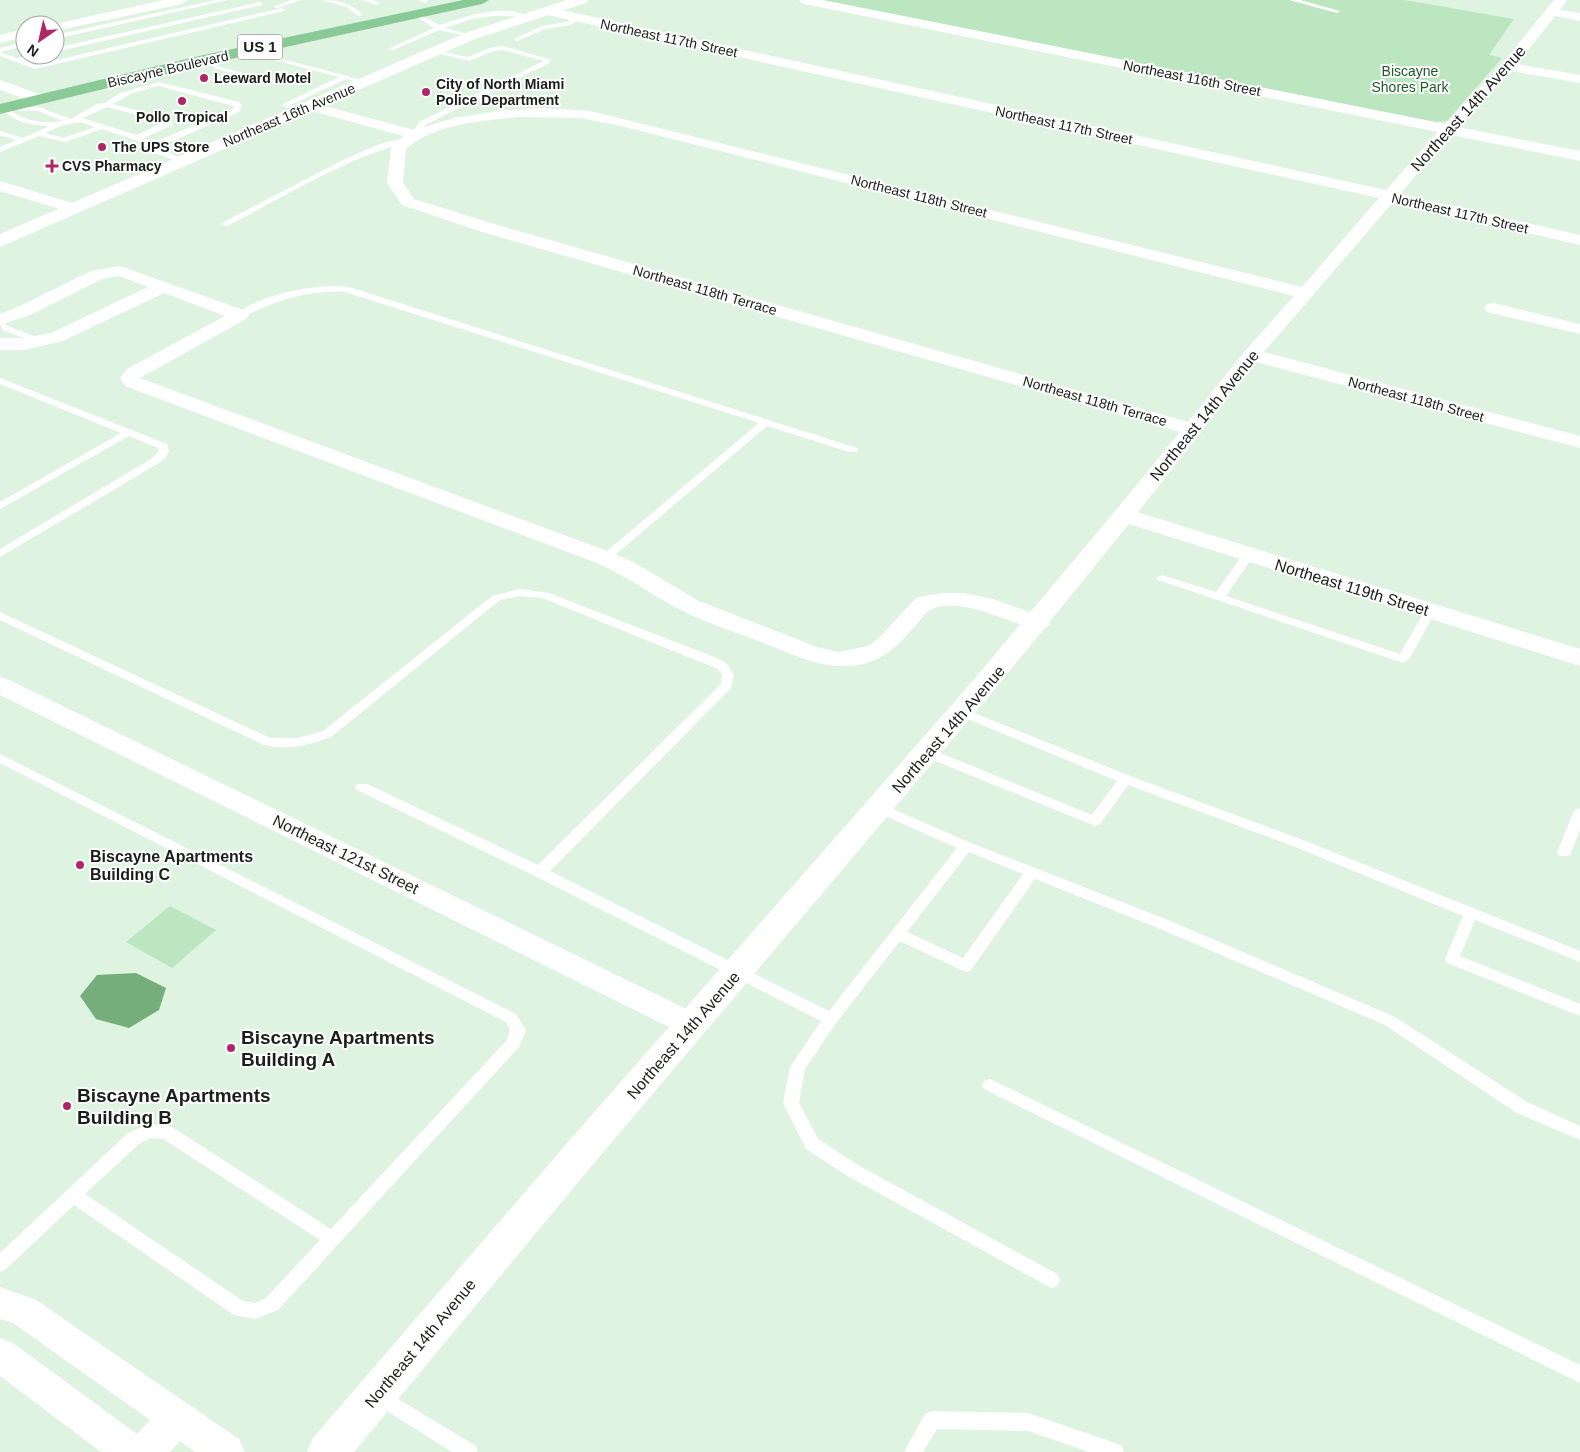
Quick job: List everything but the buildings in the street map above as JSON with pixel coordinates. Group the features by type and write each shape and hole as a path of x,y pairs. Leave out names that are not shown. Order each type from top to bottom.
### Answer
{"main road":[{"name":"Biscayne Boulevard","path":"2,105 22,91 360,15 424,4 482,0"},
{"name":"Biscayne Boulevard","path":"2,105 40,99 250,50 424,4"}],"street":[{"path":"65,24 182,0"},
{"name":"Northeast 16th Avenue","path":"0,241 470,36 511,22 531,24 548,11 581,0"},
{"name":"Northeast 116th Street","path":"804,0 1580,156"},
{"path":"1556,6 1580,16"},
{"name":"Northeast 14th Avenue","path":"328,1452 738,970 928,753 1038,623 1252,355 1448,129 1508,66 1556,6"},
{"name":"Northeast 117th Street","path":"548,11 1580,240"},
{"path":"0,39 15,35"},
{"path":"1508,66 1580,79"},
{"path":"0,85 22,91 40,99"},
{"path":"306,108 412,137"},
{"name":"Northeast 118th Street","path":"412,137 450,125 487,117 530,113 578,114 621,122 1305,293"},
{"name":"Northeast 118th Terrace","path":"412,137 399,148 395,184 408,202 488,228 1193,430"},
{"path":"0,186 73,208"},
{"path":"0,322 97,275 108,272 120,272 240,315"},
{"path":"0,344 41,341 58,337 162,287"},
{"path":"1493,308 1580,329"},
{"path":"240,315 134,373 130,378 132,382 605,558 627,568 691,606 811,653 839,658 862,656 876,651 886,644 924,603 943,600 964,600 985,604 1038,623"},
{"name":"Northeast 118th Street","path":"1252,355 1580,442"},
{"name":"Northeast 119th Street","path":"1124,515 1580,658"},
{"name":"Northeast 121st Street","path":"0,684 692,1025"},
{"path":"0,1303 24,1311 226,1452"},
{"path":"0,1354 131,1452"},
{"path":"146,1452 177,1418"}],"lane":[{"path":"65,35 225,0"},
{"path":"245,0 279,9"},
{"path":"65,61 124,48 279,9 297,0"},
{"path":"324,0 349,6 360,15"},
{"path":"365,0 377,3"},
{"path":"1292,0 1337,11"},
{"path":"65,48 260,4"},
{"path":"424,4 439,28 470,36"},
{"path":"391,49 439,28 497,12 515,12 531,24 544,27 568,24 580,18"},
{"path":"83,20 124,48"},
{"path":"517,39 531,24"},
{"path":"0,50 15,46"},
{"path":"224,224 348,161 385,145 412,137 422,124 548,60 503,48 492,49 469,58 435,51"},
{"path":"250,50 257,54 366,82"},
{"path":"0,54 15,60"},
{"path":"206,59 218,68 277,83"},
{"path":"29,65 35,67 44,65"},
{"path":"306,108 285,104 345,77"},
{"path":"0,150 59,124 75,121 79,115 107,105 113,100 146,86 159,84 238,106 236,110 172,138 149,145"},
{"path":"2,105 39,109 147,141 153,150 182,161"},
{"path":"2,105 13,116 25,120 59,124"},
{"path":"107,105 168,121 169,123 137,138"},
{"path":"38,134 65,140 101,127"},
{"path":"0,133 23,140"},
{"path":"240,315 270,299 286,294 337,288 346,289 853,450"},
{"path":"0,322 5,328 41,341"},
{"path":"0,381 163,446 164,451 161,457 0,554"},
{"path":"605,558 765,423"},
{"path":"0,506 129,432"},
{"path":"1219,597 1248,555"},
{"path":"1162,578 1403,659 1430,611"},
{"path":"0,616 268,742 288,744 310,741 327,734 496,598 513,592 545,595 722,666 728,675 727,685 540,872"},
{"path":"962,712 1125,779 1298,843 1580,957"},
{"path":"928,753 1095,821 1125,779"},
{"path":"0,758 511,1018 518,1030 514,1043 272,1304 255,1311 240,1309 73,1195"},
{"path":"362,787 540,872 738,970 831,1019"},
{"path":"879,808 966,846 1163,924 1390,1021 1521,1107 1580,1133"},
{"path":"1564,853 1580,813"},
{"path":"966,846 831,1019 798,1067 791,1103 812,1144 850,1169 1051,1280"},
{"path":"898,934 966,966 1032,872"},
{"path":"1471,914 1452,959 1580,1010"},
{"path":"990,1085 1580,1374"},
{"path":"0,1264 134,1138 150,1131 166,1132 332,1239"},
{"path":"376,1395 469,1452"},
{"path":"913,1452 932,1420 1028,1422 1115,1452"}],"green space":[{"name":"Biscayne Shores Park","path":"818,0 1405,0 1514,19 1489,55 1502,58 1447,121 1435,122"},
{"path":"170,906 216,930 172,968 126,942"}],"shaded area":[{"path":"136,973 166,988 159,1010 129,1028 96,1019 80,996 97,975"}],"place":[{"name":"Leeward Motel","path":"204,78"},
{"name":"City of North Miami Police Department","path":"426,92"},
{"name":"Pollo Tropical","path":"182,101"},
{"name":"The UPS Store","path":"102,147"},
{"name":"CVS Pharmacy","path":"52,166"},
{"name":"Biscayne Apartments Building C","path":"80,865"},
{"name":"Biscayne Apartments Building A","path":"231,1048"},
{"name":"Biscayne Apartments Building B","path":"67,1106"}]}
